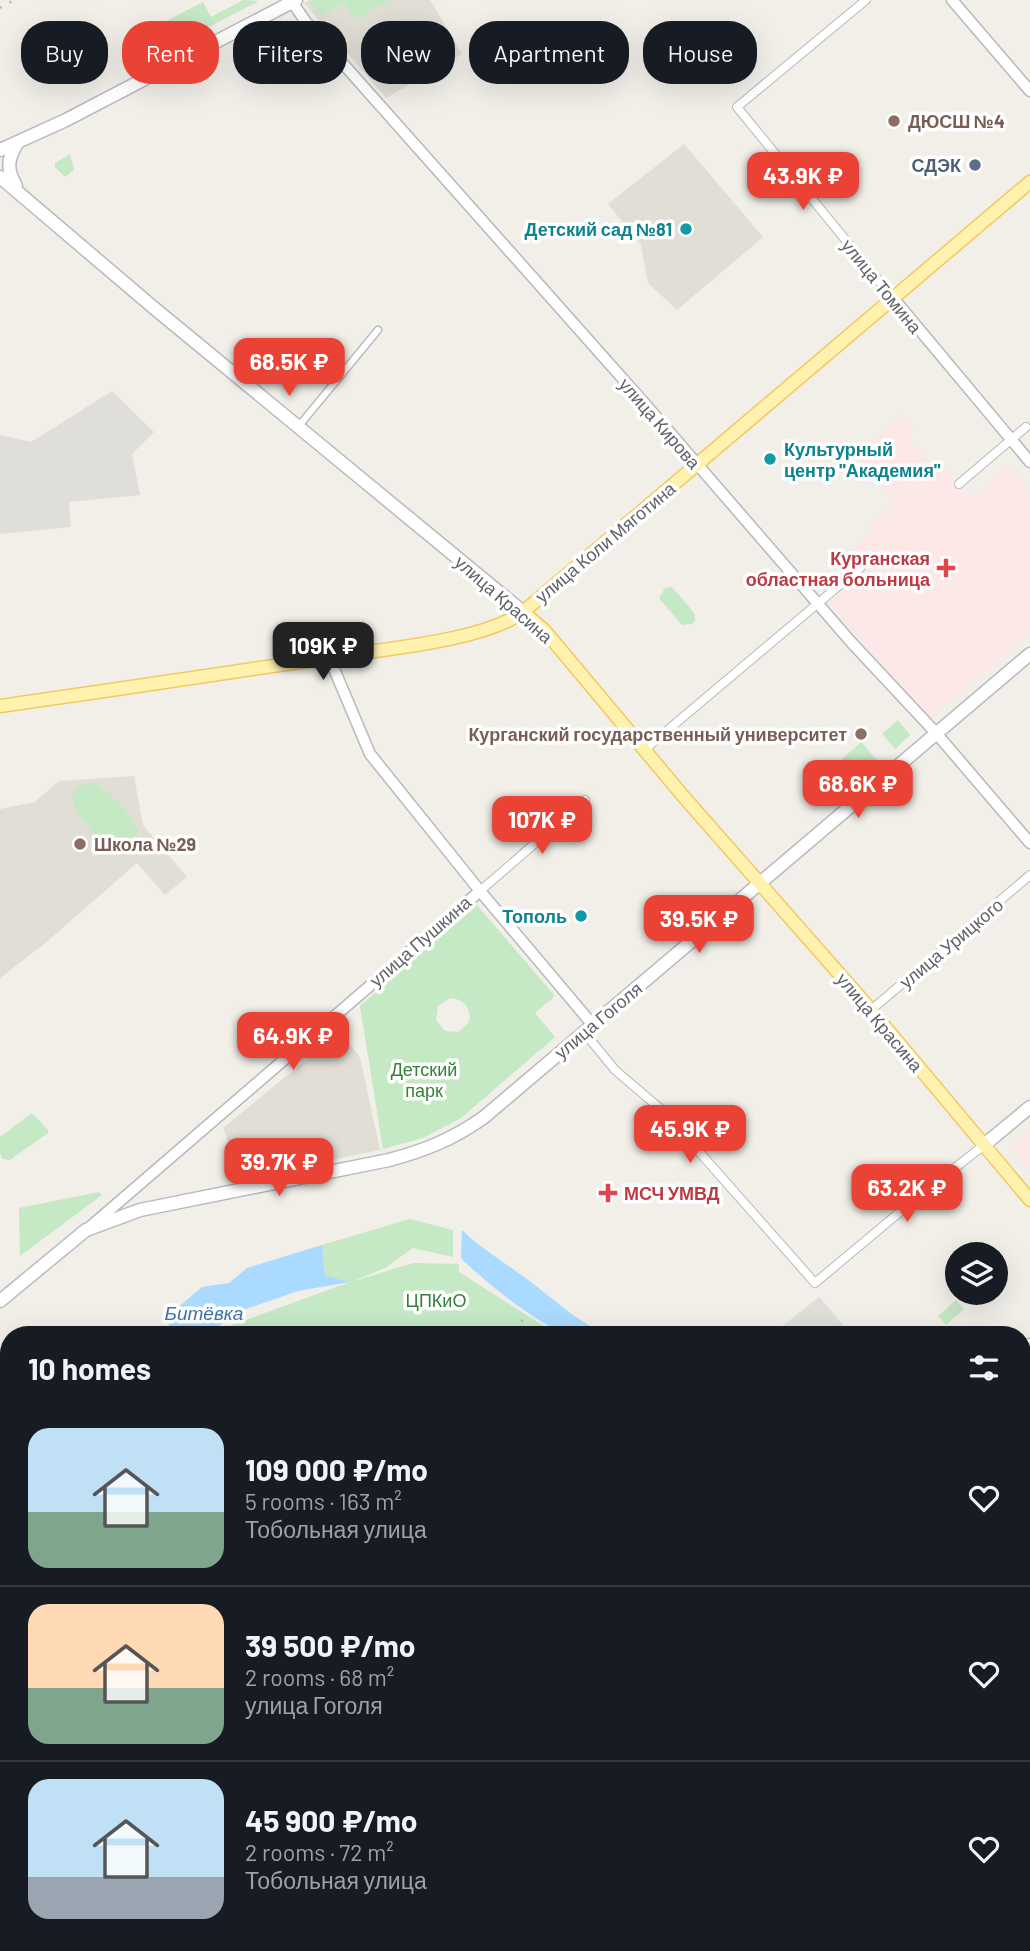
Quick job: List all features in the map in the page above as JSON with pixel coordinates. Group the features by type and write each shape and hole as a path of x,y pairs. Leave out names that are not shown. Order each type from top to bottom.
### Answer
{"main road":[{"path":"0,150 16,145 204,50 294,1"},
{"path":"0,161 16,145"},
{"path":"16,145 8,164 9,173 20,193"},
{"name":"улица Красина","path":"0,177 545,631 644,750 871,1010 1030,1200"},
{"name":"улица Коли Мяготина","path":"0,706 329,657 472,633 503,624 523,612 1030,182"},
{"path":"0,190 20,193"},
{"name":"улица Гоголя","path":"86,1230 140,1210 389,1160 430,1149 458,1135 483,1118 1030,654"},
{"path":"984,1145 1030,1107"},
{"name":"улица Пушкина","path":"0,1301 86,1230"}],"street":[{"name":"улица Томина","path":"866,0 737,107 1030,463"},
{"path":"952,0 1030,91"},
{"name":"улица Кирова","path":"294,1 306,22 818,603 936,733 1030,843"},
{"path":"298,427 378,330"},
{"path":"959,484 1028,425"},
{"path":"644,750 861,567"},
{"path":"329,657 370,754 588,1028 615,1070 663,1111 815,1283 920,1194 984,1145"},
{"name":"улица Пушкина","path":"86,1230 585,800"},
{"name":"улица Урицкого","path":"871,1010 1030,875"}],"shaded area":[{"path":"309,0 430,0 442,21 361,21 361,69 347,53 347,21 320,21 304,3"},
{"path":"455,42 462,54 455,58"},
{"path":"374,84 410,84 386,98"},
{"path":"684,144 763,237 677,310 648,283 641,245 608,204"},
{"path":"112,391 154,432 132,454 140,495 69,502 71,527 0,534 0,435 31,442"},
{"name":"Курганская областная больница","path":"903,415 914,429 908,435 925,455 926,461 932,467 940,462 972,499 994,481 992,478 1007,465 1030,491 1030,634 928,720 826,599 862,568 849,553 872,533 868,526 896,503 856,455"},
{"name":"Школа №29","path":"134,776 143,825 187,877 165,895 137,863 43,945 0,978 0,809 35,802 59,781"},
{"path":"340,1032 360,1057 380,1150 241,1178 223,1128"},
{"path":"1030,1130 1030,1170 1010,1146"},
{"path":"819,1297 844,1326 782,1326"}],"green space":[{"path":"243,0 259,1 219,22 166,21 203,2 211,17"},
{"path":"389,1 354,19 345,3 320,15 309,2"},
{"path":"70,154 74,170 65,177 55,167 55,163"},
{"path":"672,587 695,614 692,624 682,625 659,598 665,588"},
{"path":"898,720 910,735 895,749 882,734"},
{"path":"861,742 879,763 859,781 841,760"},
{"path":"95,783 119,803 134,823 138,842 129,852 113,853 78,814 73,803 73,793 80,786"},
{"name":"Детский парк","path":"476,904 555,996 535,1013 555,1037 461,1118 423,1138 383,1149 360,1006","holes":["450,998 463,1002 468,1009 469,1022 459,1032 445,1031 436,1020 438,1006"]},
{"path":"32,1113 48,1133 10,1160 3,1159 0,1154 0,1137"},
{"path":"99,1192 102,1195 20,1256 19,1208"},
{"name":"ЦПКиО","path":"410,1219 453,1230 453,1257 413,1248 385,1268 351,1282 413,1263 459,1264 459,1272 544,1326 231,1326 350,1282 325,1275 322,1245"},
{"path":"950,1305 960,1305 964,1309 946,1325 938,1316"}],"water":[{"path":"462,1230 591,1326 550,1326 512,1301 461,1258"},
{"name":"Битёвка","path":"322,1245 325,1275 350,1282 298,1291 237,1312 219,1326 168,1326 175,1310 202,1287 229,1283 247,1268"}],"railway":[{"path":"0,8 14,0"},
{"path":"521,1320 529,1326"}],"place":[{"name":"ДЮСШ №4","path":"894,121"},
{"name":"СДЭК","path":"975,165"},
{"name":"Детский сад №81","path":"686,229"},
{"name":"Культурный центр \"Академия\"","path":"770,459"},
{"name":"Курганская областная больница","path":"946,568"},
{"name":"Курганский государственный университет","path":"861,734"},
{"name":"Школа №29","path":"80,844"},
{"name":"Тополь","path":"581,916"},
{"name":"МСЧ УМВД","path":"608,1193"}]}
